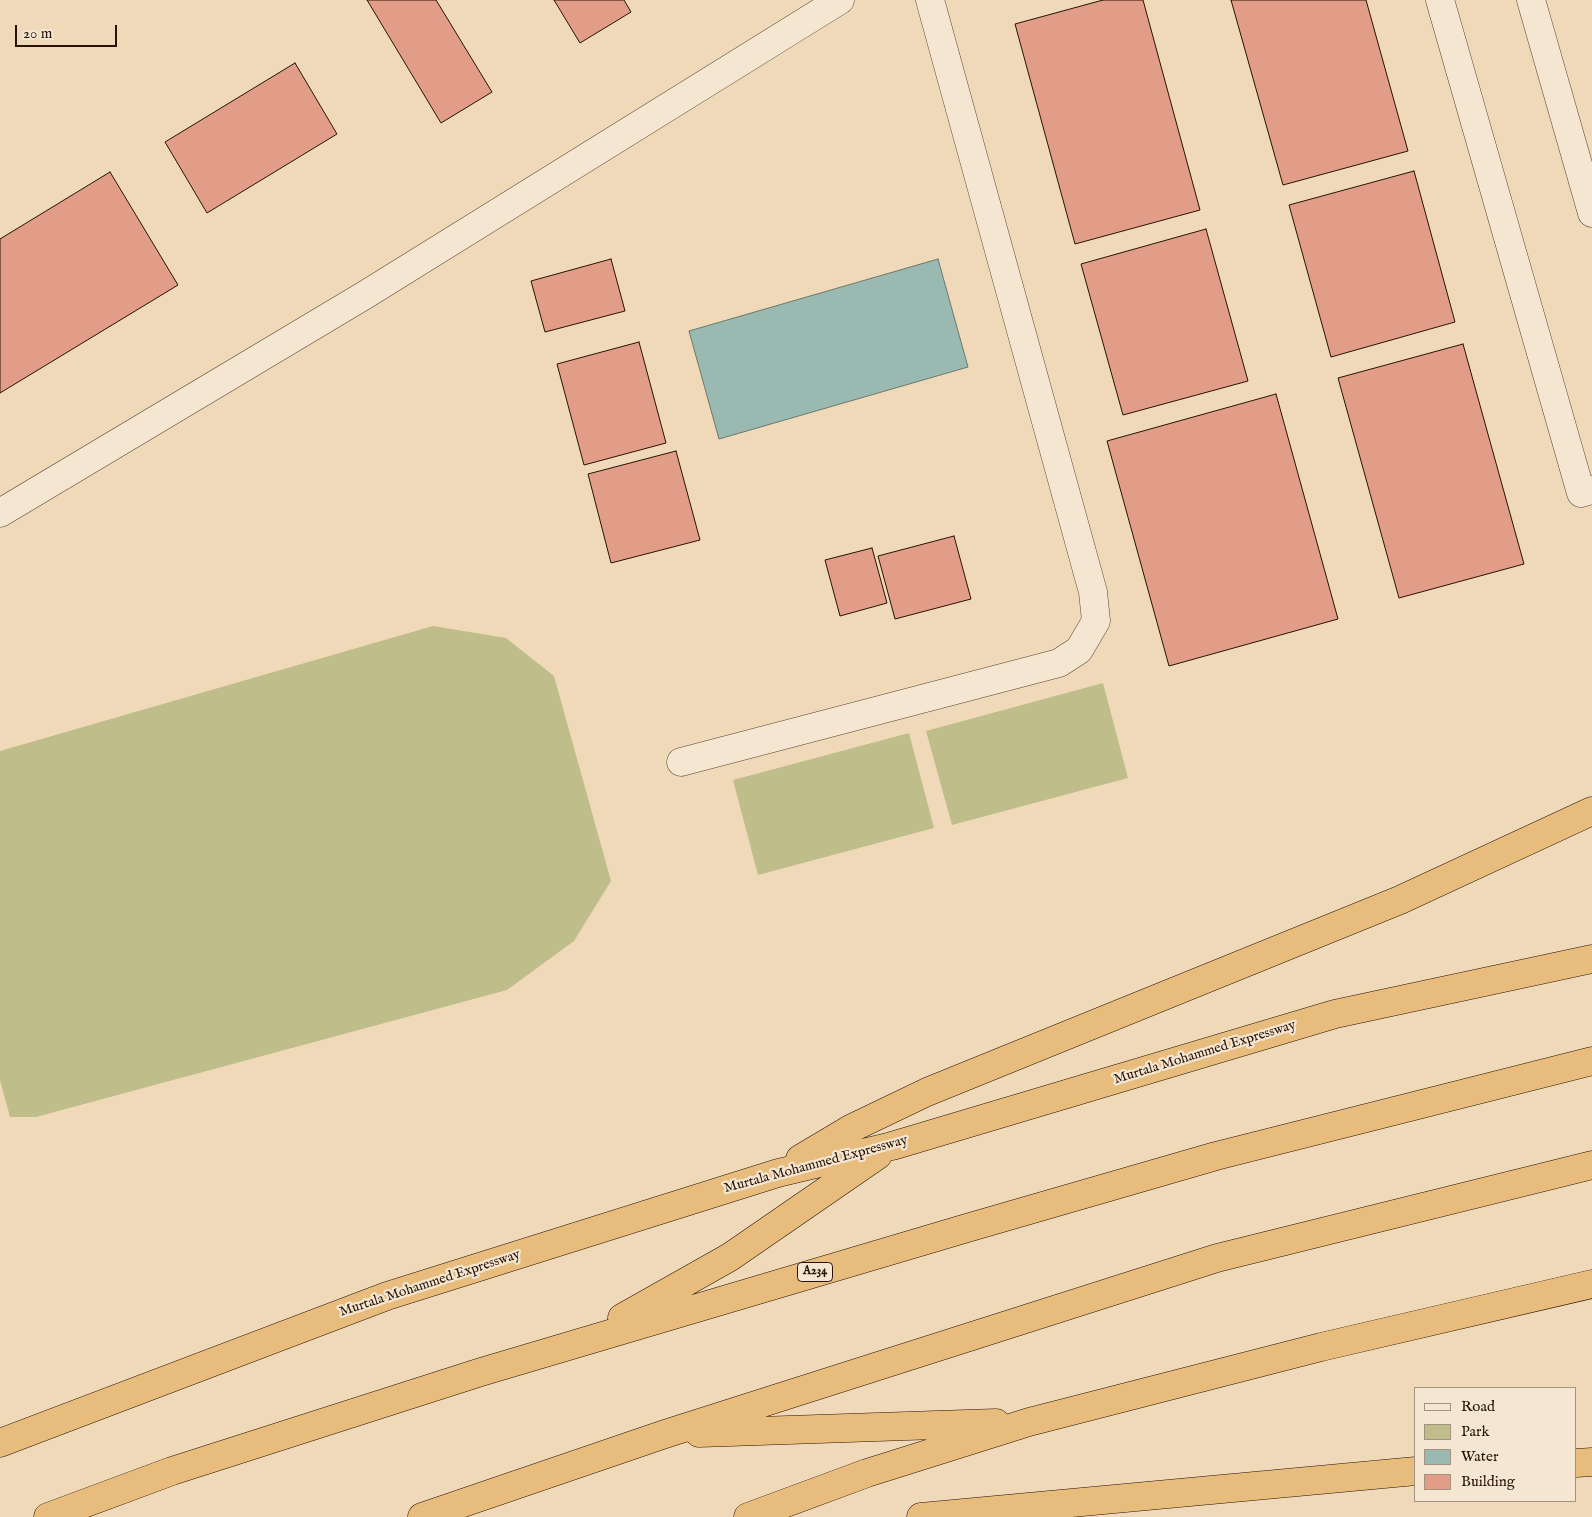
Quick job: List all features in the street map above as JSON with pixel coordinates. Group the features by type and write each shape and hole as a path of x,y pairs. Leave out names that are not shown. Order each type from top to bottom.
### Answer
{"highway":[{"path":"778,1173 852,1128 927,1092 1400,900 1592,811"},
{"name":"Murtala Mohammed Expressway","path":"0,1443 388,1296 778,1173 892,1146 1335,1014 1592,959"},
{"name":"A234","path":"48,1517 172,1471 581,1342 1216,1156 1592,1061"},
{"path":"581,1342 730,1257 892,1146"},
{"path":"422,1517 665,1434 1217,1258 1592,1165"},
{"path":"748,1517 867,1473 1029,1422 1321,1347 1592,1284"},
{"path":"665,1434 1029,1422"},
{"path":"1577,1463 1592,1462"},
{"path":"921,1517 1414,1472"}],"lane":[{"path":"0,513 365,295 840,0"},
{"path":"681,762 1059,662 1079,650 1096,621 1093,592 930,0"},
{"path":"1440,0 1581,493 1592,490"},
{"path":"1531,0 1580,130 1592,213"}],"green space":[{"path":"433,626 506,638 554,676 611,881 574,941 507,990 36,1117 10,1117 0,1080 0,751"},
{"path":"1103,683 1128,778 952,825 926,731"},
{"path":"909,733 934,828 758,875 733,780"}],"water":[{"path":"938,259 968,367 719,439 689,331"}],"building":[{"path":"367,0 436,0 492,92 441,123"},
{"path":"554,0 624,0 631,12 580,43"},
{"path":"1103,0 1143,0 1200,210 1075,244 1015,24"},
{"path":"1231,0 1366,0 1408,151 1283,185"},
{"path":"295,63 337,134 207,213 165,142"},
{"path":"1414,171 1455,322 1331,357 1289,205"},
{"path":"110,172 178,285 0,393 0,239"},
{"path":"1206,229 1248,381 1123,415 1081,264"},
{"path":"611,259 625,311 545,332 531,281"},
{"path":"639,342 666,443 584,465 557,364"},
{"path":"1463,344 1524,564 1399,598 1338,378"},
{"path":"1276,394 1338,619 1169,666 1107,441"},
{"path":"676,451 700,540 611,563 588,474"},
{"path":"954,536 971,599 895,619 878,556"},
{"path":"872,548 887,603 840,616 825,560"}]}
